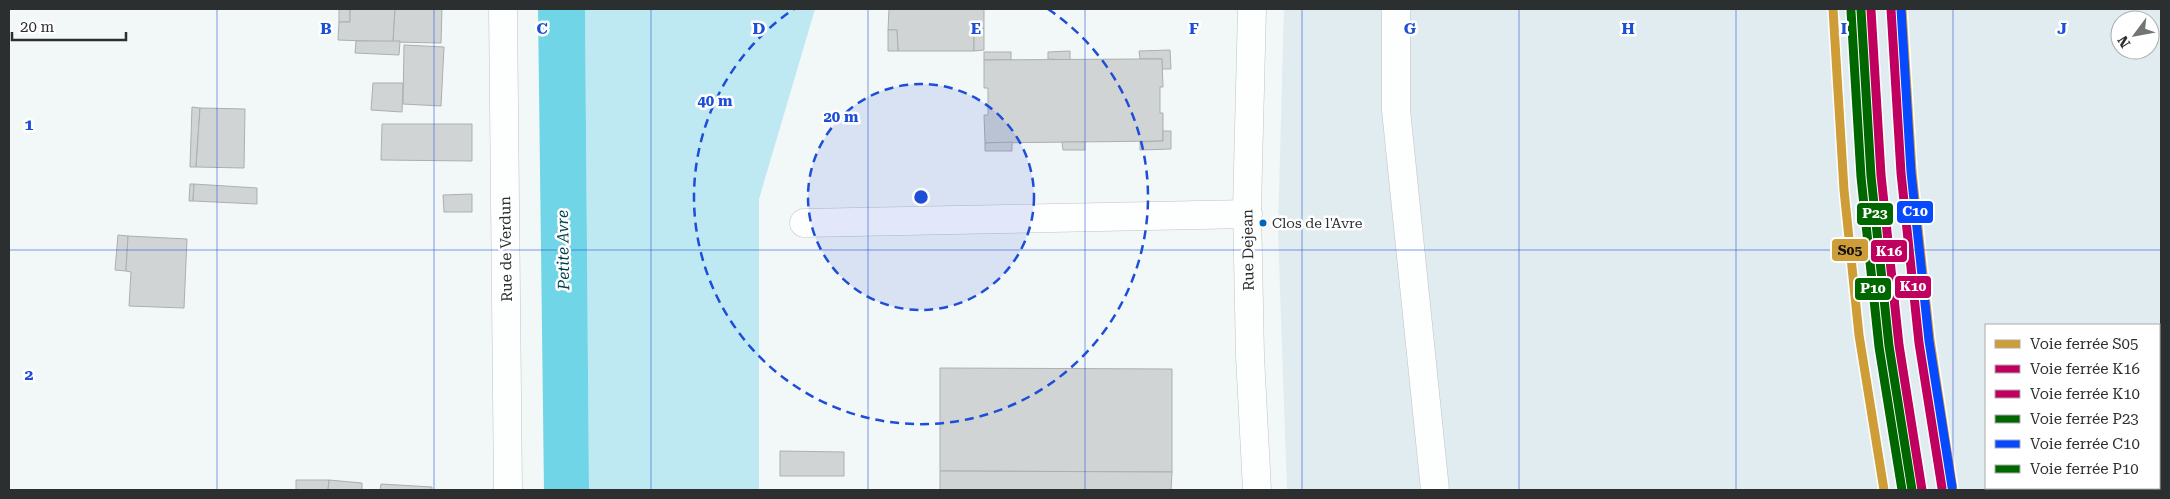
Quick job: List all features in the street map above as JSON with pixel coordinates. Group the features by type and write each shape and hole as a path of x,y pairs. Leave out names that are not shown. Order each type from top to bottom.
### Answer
{"street":[{"name":"Rue de Verdun","path":"504,9 508,490"},
{"name":"Rue Dejean","path":"1252,9 1248,214 1250,356 1257,490"},
{"path":"1396,9 1396,110 1435,490"},
{"path":"804,224 1248,214"}],"shaded area":[{"path":"585,9 815,9 759,199 759,490 589,490"},
{"path":"1284,9 2161,9 2161,490 1287,490 1278,230"}],"water":[{"name":"Petite Avre","path":"538,9 585,9 589,490 544,490"}],"building":[{"path":"339,9 350,9 350,22 339,22"},
{"path":"350,9 395,9 393,42 338,40 339,22 350,22"},
{"path":"395,9 442,9 441,43 393,42"},
{"path":"889,9 984,9 984,29 974,29 974,51 898,51 897,30 888,30"},
{"path":"974,29 984,29 984,50 974,51"},
{"path":"888,30 897,30 898,51 888,51"},
{"path":"356,41 400,41 399,55 355,53"},
{"path":"404,45 444,47 441,106 403,104"},
{"path":"1170,50 1171,69 1162,69 1162,59 1140,59 1139,51"},
{"path":"1070,51 1070,60 1048,59 1048,52"},
{"path":"984,52 1011,52 1011,60 984,60"},
{"path":"1162,59 1163,87 1160,87 1160,113 1163,113 1163,141 985,143 984,115 988,115 988,88 984,88 984,60"},
{"path":"373,83 403,83 402,112 371,110"},
{"path":"192,107 200,108 196,167 190,167"},
{"path":"200,108 245,109 244,168 196,167"},
{"path":"382,124 472,124 472,161 381,160"},
{"path":"1163,131 1171,131 1171,149 1140,150 1140,142 1163,141"},
{"path":"1012,142 1012,151 985,151 985,143"},
{"path":"1062,142 1085,142 1085,150 1063,150"},
{"path":"190,184 194,184 193,201 189,201"},
{"path":"194,184 257,188 257,204 193,201"},
{"path":"472,194 472,212 444,212 443,195"},
{"path":"118,235 128,236 126,271 115,270"},
{"path":"128,236 187,239 184,308 129,306 131,272 126,271"},
{"path":"940,368 1172,369 1172,472 940,471"},
{"path":"780,451 844,452 844,476 780,476"},
{"path":"940,471 1172,472 1171,490 940,490"},
{"path":"296,480 329,480 328,490 296,490"},
{"path":"329,480 362,483 362,490 328,490"},
{"path":"381,484 432,487 432,490 380,490"}],"rail line":[{"name":"S05","path":"1833,9 1844,190 1859,335 1884,490"},
{"name":"K10","path":"1891,9 1901,173 1919,343 1942,488"},
{"name":"C10","path":"1901,9 1911,172 1929,341 1952,487"},
{"name":"S05","path":"1902,9 1912,171 1930,340 1953,490"},
{"name":"P23","path":"1861,10 1871,176 1889,346 1912,490"},
{"name":"K16","path":"1871,10 1881,175 1899,345 1922,490"},
{"name":"P10","path":"1851,11 1861,177 1879,347 1902,490"}],"place":[{"name":"Clos de l'Avre","path":"1263,223"}]}
